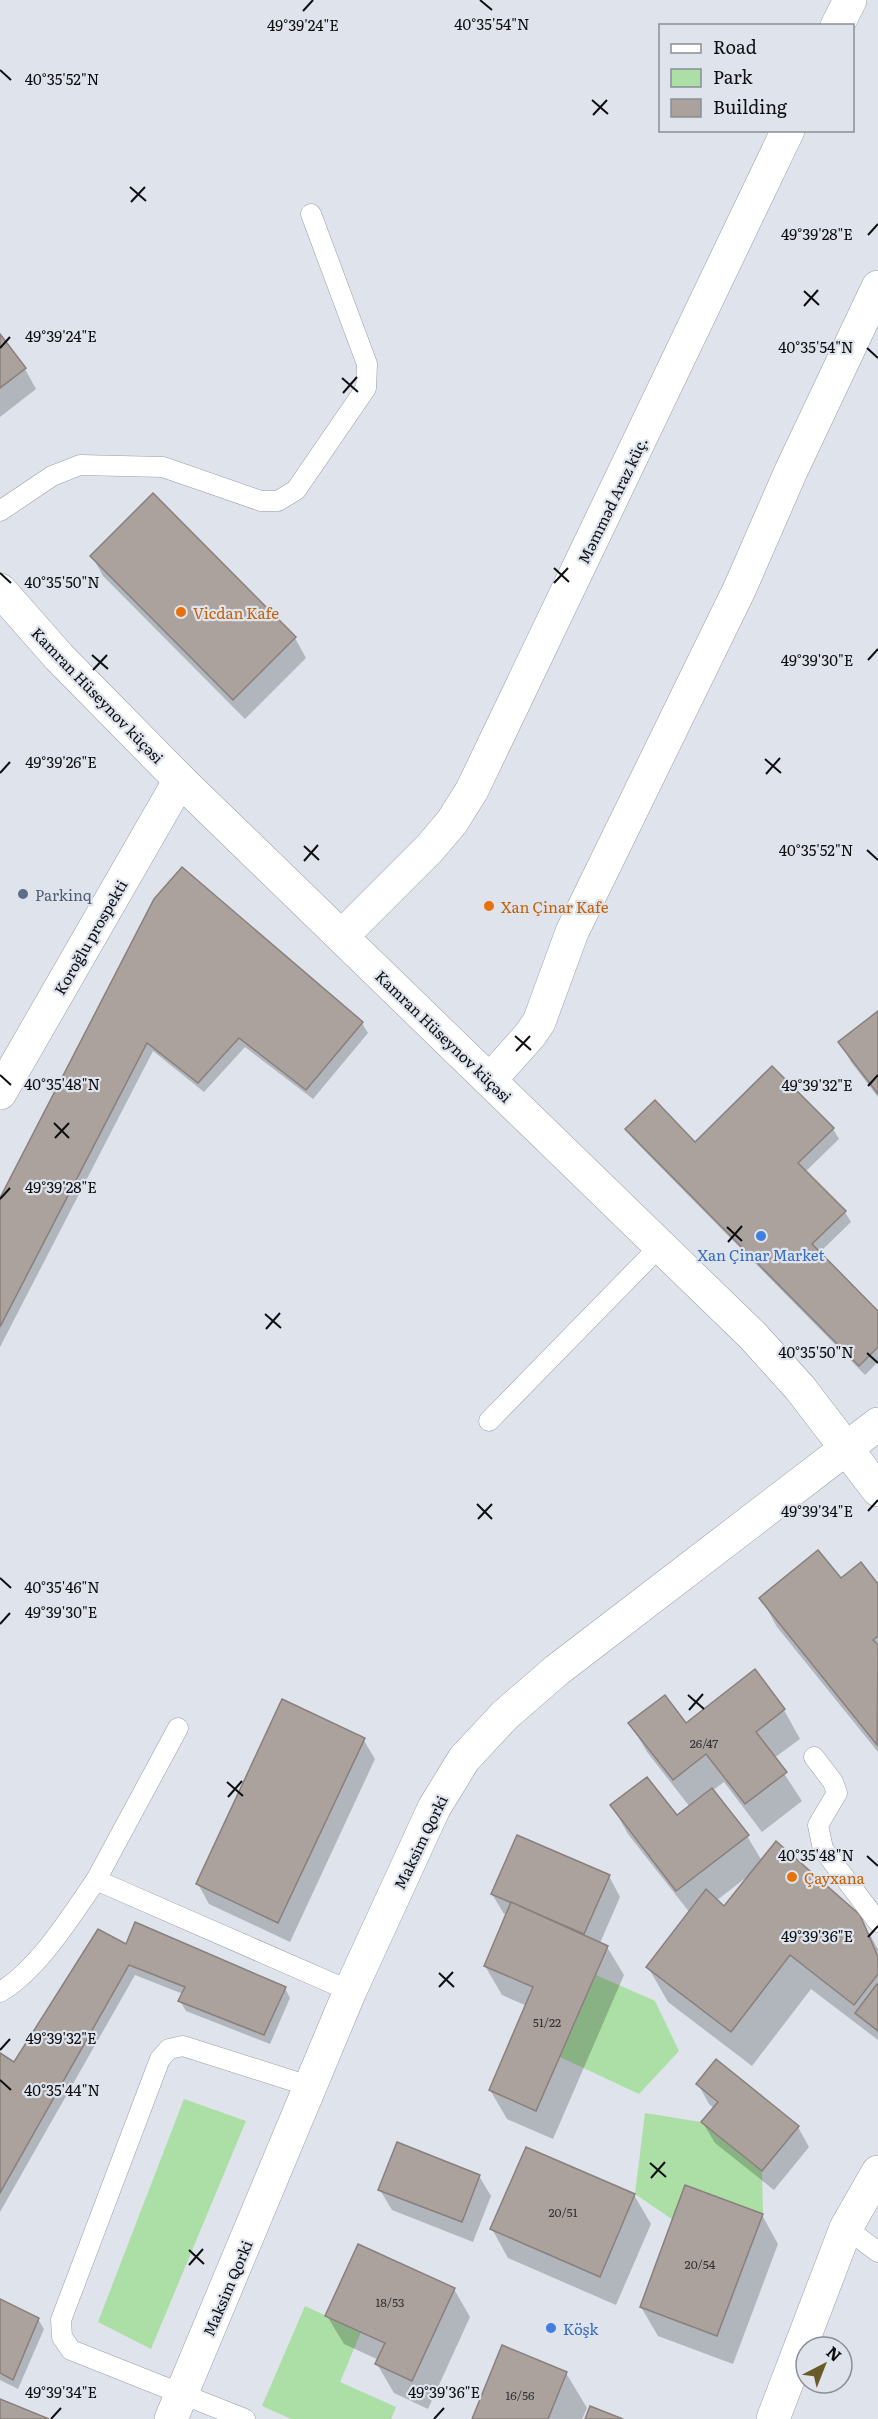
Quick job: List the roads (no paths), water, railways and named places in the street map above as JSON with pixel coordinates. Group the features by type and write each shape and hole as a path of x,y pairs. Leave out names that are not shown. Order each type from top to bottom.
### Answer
{"street":[{"path":"838,24 850,0"},
{"name":"Məmməd Araz küç.","path":"342,936 429,849 452,822 472,790 787,132"},
{"path":"490,1080 539,1022 572,932 740,588 791,471 878,287"},
{"name":"Kamran Hüseynov küçəsi","path":"0,590 67,665 180,780 753,1336 800,1388 878,1490"},
{"name":"Koroğlu prospekti","path":"0,1094 180,780"},
{"name":"Maksim Qorki","path":"177,2406 312,2087 350,1991 434,1808 464,1759 505,1715 557,1670 878,1424"},
{"path":"773,2419 846,2228 878,2172"}],"lane":[{"path":"0,511 52,476 80,465 163,467 261,501 278,501 296,490 366,388 367,364 311,214"},
{"path":"489,1421 661,1245"},
{"path":"0,1992 10,1986 41,1955 96,1880 178,1728"},
{"path":"814,1756 833,1782 837,1793 818,1825 823,1849 878,1922"},
{"path":"96,1880 350,1991"},
{"path":"245,2419 177,2406 71,2350 62,2337 61,2320 160,2059 169,2049 183,2046 312,2087"},
{"path":"846,2228 878,2252"}],"place":[{"name":"Vicdan Kafe","path":"181,612"},
{"name":"Parkinq","path":"23,894"},
{"name":"Xan Çinar Kafe","path":"489,906"},
{"name":"Xan Çinar Market","path":"761,1236"},
{"name":"Çayxana","path":"792,1877"},
{"name":"Köşk","path":"551,2328"}]}
